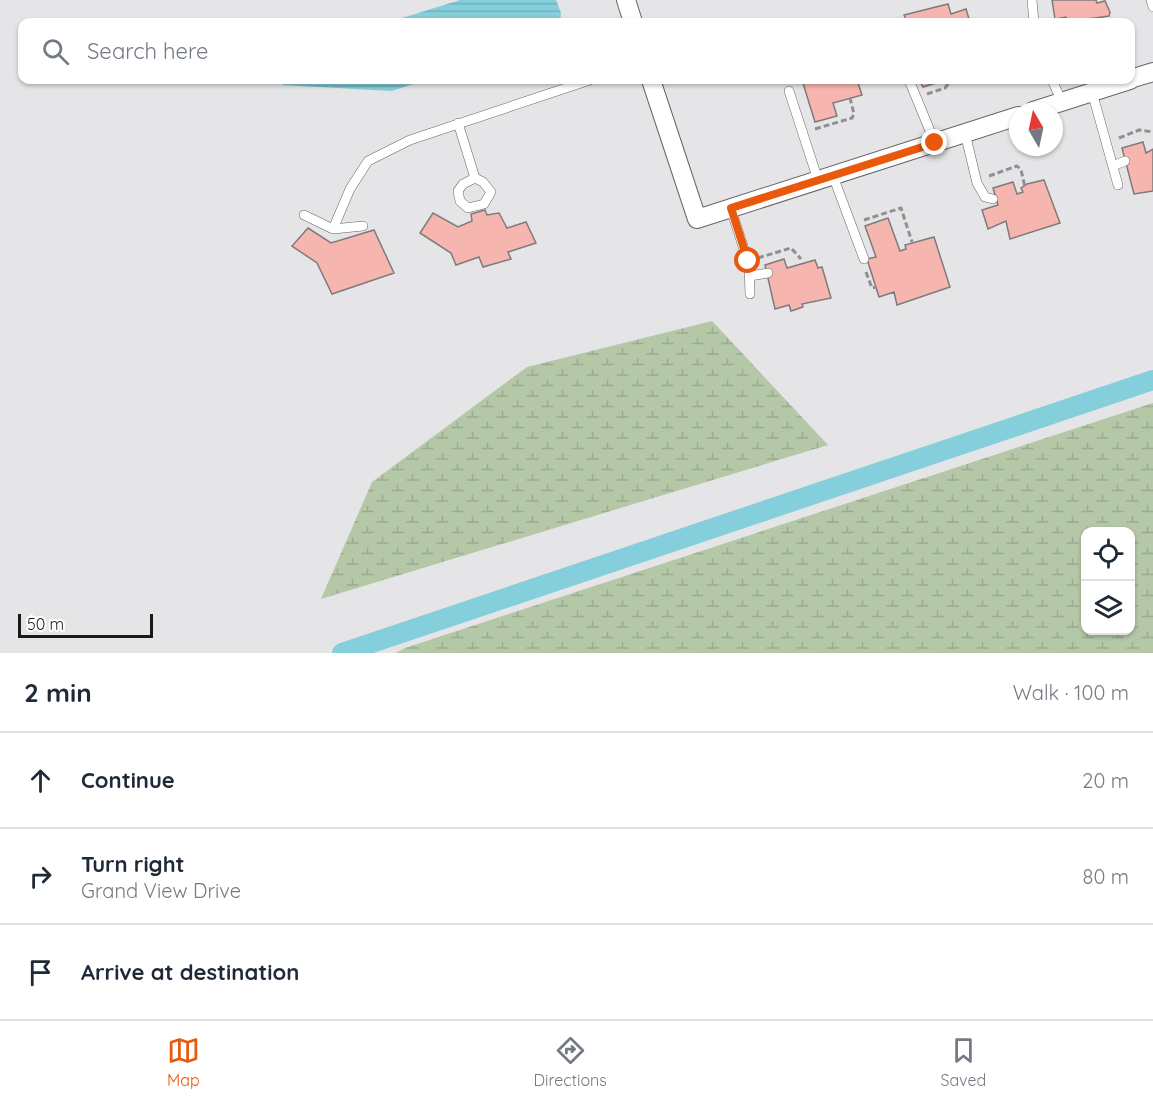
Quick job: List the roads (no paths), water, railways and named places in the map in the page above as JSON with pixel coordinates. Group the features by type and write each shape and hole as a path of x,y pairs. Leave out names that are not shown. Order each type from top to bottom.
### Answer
{"street":[{"path":"626,0 632,18"},
{"path":"1135,78 1153,72"},
{"path":"652,84 697,219 1009,119"},
{"path":"1062,102 1117,84"}],"lane":[{"path":"1032,0 1034,18"},
{"path":"1150,0 1153,7"},
{"path":"333,229 350,189 368,161 410,140 578,84"},
{"path":"911,84 935,143"},
{"path":"1054,84 1062,102"},
{"path":"789,91 802,130 851,224 864,259"},
{"path":"1092,92 1118,185"},
{"path":"458,123 475,178"},
{"path":"965,133 977,183 985,197 993,199"},
{"path":"1113,166 1125,161"},
{"path":"731,208 748,261 750,294"},
{"path":"304,215 333,229 363,226"},
{"path":"750,276 768,273"}],"water":[{"path":"460,0 556,0 561,13 560,18 402,18"},
{"path":"283,84 413,84 392,91"}],"waterway":[{"path":"342,653 1153,380"}]}
